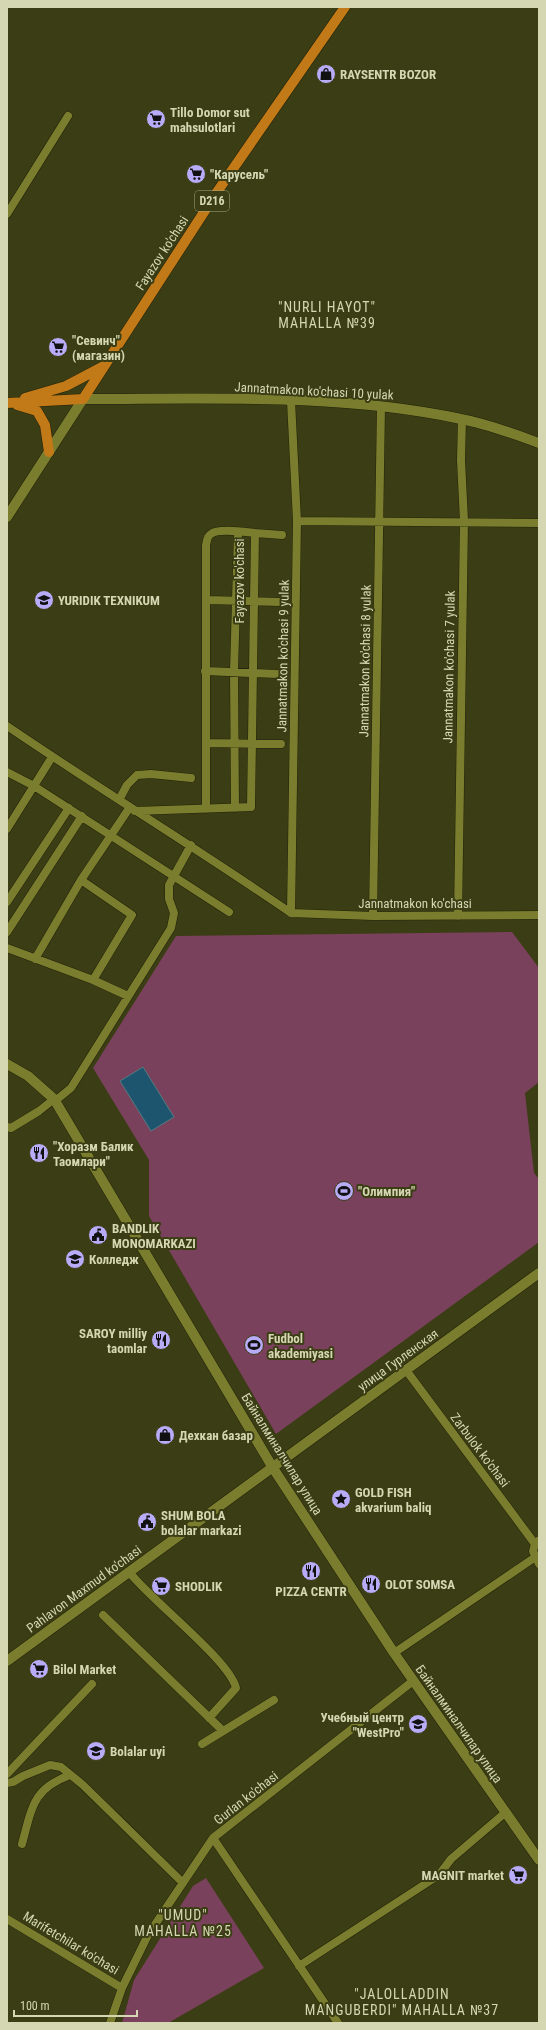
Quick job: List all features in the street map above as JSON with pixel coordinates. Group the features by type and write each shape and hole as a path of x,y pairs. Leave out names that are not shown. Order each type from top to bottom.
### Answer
{"main road":[{"name":"Fayazov ko'chasi","path":"83,399 217,192 345,7"},
{"path":"9,403 66,386 105,366"},
{"path":"9,403 83,399"},
{"path":"9,403 36,411 45,425 49,452"}],"street":[{"path":"7,214 68,116"},
{"name":"Jannatmakon ko'chasi 10 yulak","path":"83,399 291,400 381,406 462,419 507,431 539,443"},
{"name":"Fayazov ko'chasi","path":"7,517 83,399"},
{"name":"Jannatmakon ko'chasi 9 yulak","path":"291,400 297,521 291,913"},
{"name":"Jannatmakon ko'chasi 8 yulak","path":"373,916 381,406"},
{"name":"Jannatmakon ko'chasi 7 yulak","path":"458,916 464,521 461,460 462,419"},
{"path":"297,521 464,521 539,523"},
{"name":"Fayazov ko'chasi","path":"132,809 206,809 251,807 255,533 219,531 211,533 207,538 205,671 206,809"},
{"path":"235,808 234,671 238,532"},
{"path":"255,533 282,535"},
{"path":"207,600 280,602"},
{"path":"205,671 234,671 277,674"},
{"path":"7,726 132,809 191,845 291,913"},
{"path":"206,743 234,742 281,744"},
{"path":"7,829 52,757"},
{"path":"7,772 34,786 82,816 229,912"},
{"path":"119,800 127,785 137,775 151,774 191,778"},
{"path":"7,902 69,808"},
{"path":"35,959 81,880 110,835 132,809"},
{"path":"7,932 82,816"},
{"path":"7,1127 11,1128 39,1111 71,1088 171,928 174,913 170,899 169,885 173,875 191,845"},
{"path":"81,880 132,915 92,980"},
{"name":"Jannatmakon ko'chasi","path":"291,913 373,916 539,915"},
{"path":"7,948 92,980 128,996"},
{"name":"Байналминалчилар улица","path":"7,1064 28,1076 54,1100 273,1468 413,1682 539,1860"},
{"name":"улица Гурленская","path":"273,1468 539,1273"},
{"name":"Zarbulok ko'chasi","path":"394,1653 537,1561 533,1551 537,1542 406,1370"},
{"name":"Pahlavon Maxmud ko'chasi","path":"7,1660 130,1572 194,1523 273,1468"},
{"path":"130,1572 141,1587 206,1649 234,1680 236,1688 209,1718"},
{"path":"103,1615 223,1732"},
{"name":"Gurlan ko'chasi","path":"338,2023 213,1838 413,1682"},
{"path":"7,1774 92,1684"},
{"path":"202,1744 274,1700"},
{"path":"7,1783 13,1782 23,1776 50,1765 61,1767 183,1883"},
{"path":"22,1844 33,1804 38,1795 52,1783 70,1775"},
{"path":"299,1966 438,1875 451,1859 506,1812"},
{"path":"110,2023 122,1988 148,1935 213,1838"},
{"name":"Marifetchilar ko'chasi","path":"7,1919 122,1988"}],"shaded area":[{"name":"\"Олимпия\"","path":"512,932 539,968 539,1082 525,1093 534,1173 539,1179 539,1242 276,1434 149,1216 149,1160 93,1068 176,936"},
{"path":"206,1878 264,1968 168,2023 122,2023 134,1980 193,1886"}],"water":[{"path":"143,1067 174,1117 151,1131 120,1081"}],"place":[{"name":"RAYSENTR BOZOR","path":"326,74"},
{"name":"Tillo Domor sut mahsulotlari","path":"156,119"},
{"name":"\"Карусель\"","path":"196,174"},
{"name":"\"Севинч\" (магазин)","path":"58,347"},
{"name":"YURIDIK TEXNIKUM","path":"44,600"},
{"name":"\"Хоразм Балик Таомлари\"","path":"39,1153"},
{"name":"\"Олимпия\"","path":"344,1191"},
{"name":"BANDLIK MONOMARKAZI","path":"98,1235"},
{"name":"Колледж","path":"75,1259"},
{"name":"SAROY milliy taomlar","path":"161,1340"},
{"name":"Fudbol akademiyasi","path":"254,1345"},
{"name":"Дехкан базар","path":"165,1435"},
{"name":"GOLD FISH akvarium baliq","path":"341,1499"},
{"name":"SHUM BOLA bolalar markazi","path":"147,1522"},
{"name":"PIZZA CENTR","path":"311,1571"},
{"name":"OLOT SOMSA","path":"371,1584"},
{"name":"SHODLIK","path":"161,1586"},
{"name":"Bilol Market","path":"39,1669"},
{"name":"Учебный центр \"WestPro\"","path":"418,1724"},
{"name":"Bolalar uyi","path":"96,1751"},
{"name":"MAGNIT market","path":"518,1875"}],"district":[{"name":"\"NURLI HAYOT\" MAHALLA №39","path":"327,316"},
{"name":"\"UMUD\" MAHALLA №25","path":"183,1924"},
{"name":"\"JALOLLADDIN MANGUBERDI\" MAHALLA №37","path":"402,2002"}]}
